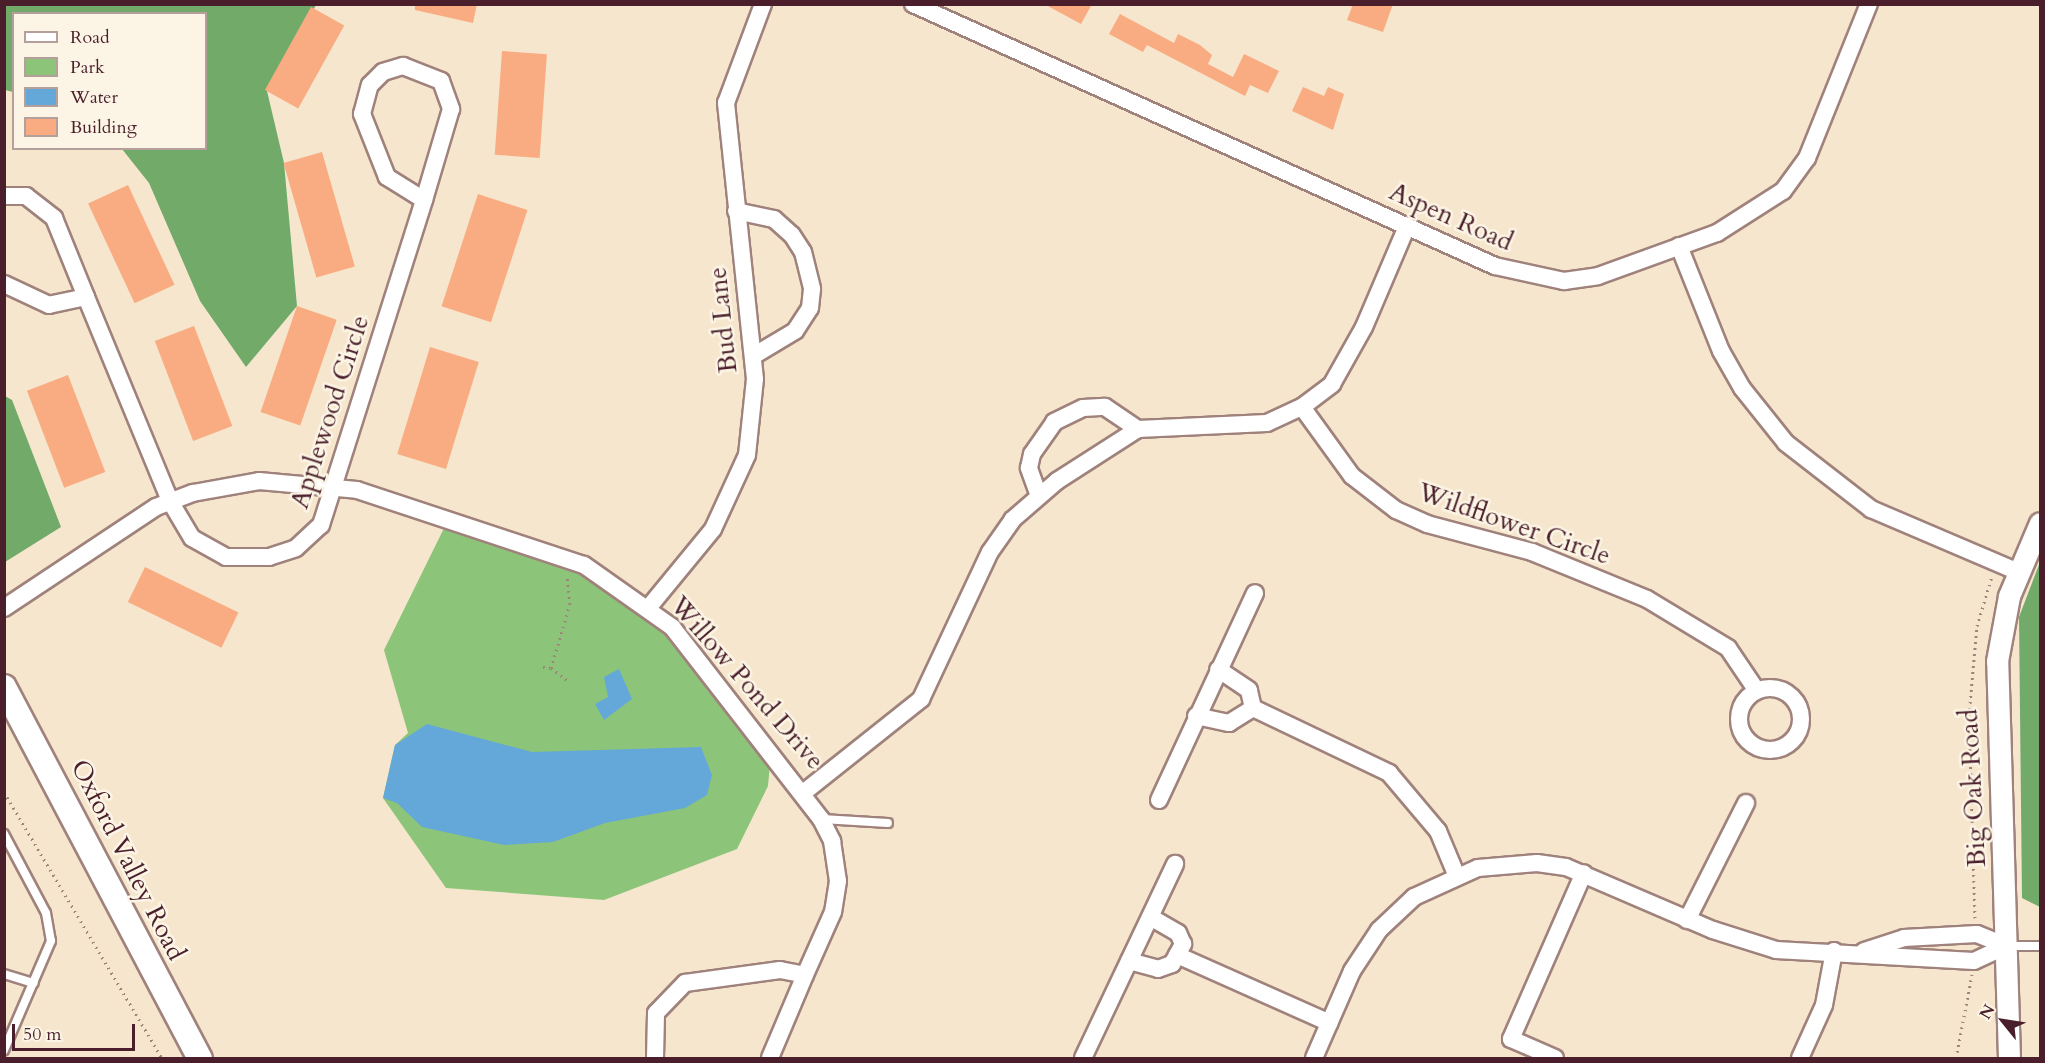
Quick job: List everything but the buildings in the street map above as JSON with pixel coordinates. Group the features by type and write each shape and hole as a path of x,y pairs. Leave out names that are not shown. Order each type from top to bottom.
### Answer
{"main road":[{"name":"Oxford Valley Road","path":"4,687 200,1059"}],"street":[{"name":"Bud Lane","path":"649,607 713,529 738,482 753,420 753,356 726,103 764,4"},
{"name":"Aspen Road","path":"913,4 1495,266 1544,280 1598,276 1747,218 1797,174 1869,4"},
{"name":"Applewood Circle","path":"4,196 26,196 54,218 170,501 192,538 205,549 226,557 269,557 309,538 321,525 337,486 424,200 451,109 447,89 415,67 390,68 370,85 362,114 387,177 424,200"},
{"path":"736,211 774,219 792,235 803,252 812,289 810,308 795,331 753,356"},
{"name":"Willow Pond Drive","path":"4,608 122,526 170,501 259,481 337,486 543,549 604,575 649,607 698,657 803,793 921,699 990,552 1012,520 1039,496 1097,452 1138,429 1246,426 1302,407 1332,384 1345,366 1407,226"},
{"path":"1679,246 1726,361 1786,443 1870,509 2019,572"},
{"path":"4,284 49,305 86,297"},
{"path":"1039,496 1029,468 1032,454 1054,422 1083,408 1105,407 1138,429"},
{"name":"Wildflower Circle","path":"1302,407 1352,476 1396,510 1427,524 1532,552 1647,599 1728,648 1755,688"},
{"name":"Big Oak Road","path":"2009,1059 1995,695 2002,623 2019,572 2040,523"},
{"path":"1159,800 1255,593"},
{"path":"1218,669 1249,690 1253,708"},
{"path":"1196,716 1229,723 1253,708"},
{"path":"1253,708 1389,773 1438,831 1456,874"},
{"path":"770,1059 833,912 838,881 832,841 821,819 803,793"},
{"path":"1688,920 1746,803"},
{"path":"1314,1059 1329,1023 1378,930 1414,897 1456,874 1537,863 1584,873 1688,920 1776,950 1863,951 1911,961 1974,961 2006,946"},
{"path":"1083,1059 1175,864"},
{"path":"1555,1059 1511,1039 1584,873"},
{"path":"1129,960 1158,969 1172,964 1183,944 1178,933 1150,917"},
{"path":"1863,951 1904,938 1977,934 2006,946"},
{"path":"1800,1059 1824,1005 1834,951"},
{"path":"1177,955 1329,1023"},
{"path":"655,1059 656,1013 685,983 780,970 805,975"}],"lane":[{"path":"821,819 888,823"},
{"path":"4,834 46,913 51,941 4,1050"},
{"path":"2006,946 2040,946"},
{"path":"4,974 34,983"}],"path":[{"path":"1977,934 1969,716 1977,626 1997,563"},
{"path":"551,668 570,604 567,575"},
{"path":"543,666 551,668 567,680"},
{"path":"4,792 162,1059"},
{"path":"1956,1059 1974,961"}],"green space":[{"path":"5,5 316,5 267,91 284,163 297,306 246,367 200,301 149,183 123,150 207,150 207,12 12,12 12,92 5,90"},
{"path":"5,396 12,400 61,527 5,562"},
{"path":"449,518 543,549 649,607 771,753 768,786 737,849 604,900 446,888 383,798 395,745 408,733 384,650"},
{"path":"2040,562 2040,907 2022,898 2019,617"}],"water":[{"path":"619,669 632,699 604,720 595,704 608,697 604,677"},
{"path":"427,724 532,752 701,747 712,775 707,795 685,808 605,823 553,842 504,845 422,827 397,803 383,798 395,745"}]}
